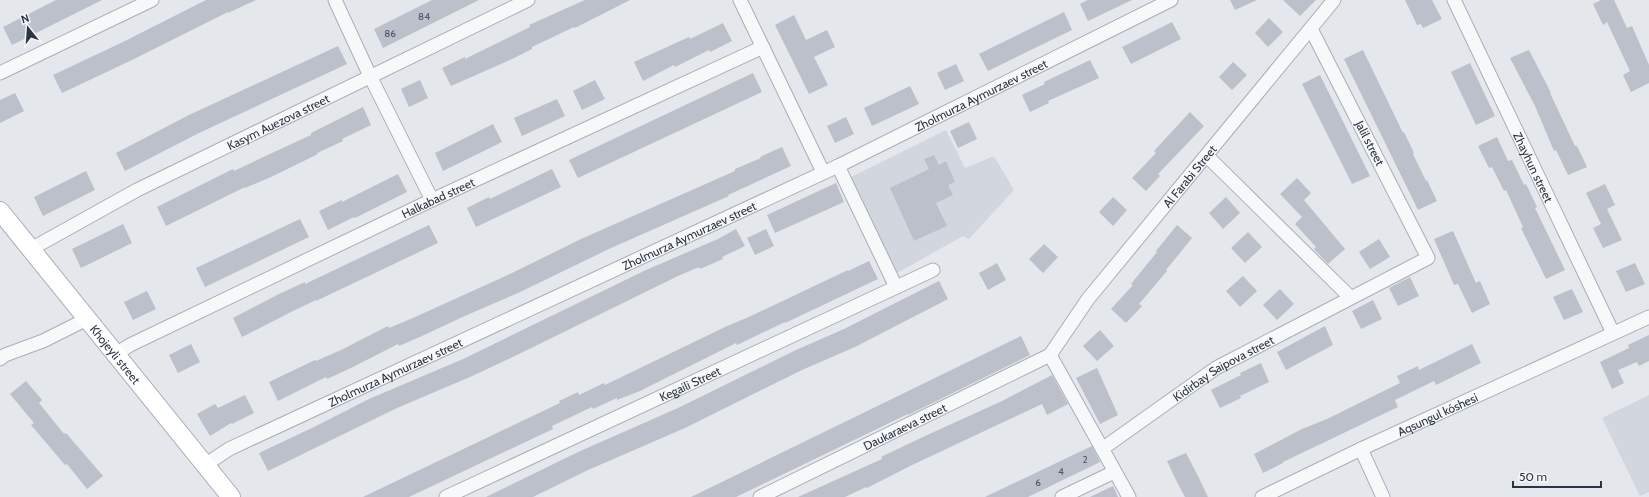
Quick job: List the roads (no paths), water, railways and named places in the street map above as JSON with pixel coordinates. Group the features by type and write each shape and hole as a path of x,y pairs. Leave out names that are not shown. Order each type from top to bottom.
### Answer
{"street":[{"path":"0,73 152,0"},
{"path":"335,0 370,76 432,200"},
{"name":"Kasym Auezova street","path":"31,249 137,190 528,0"},
{"path":"740,0 823,172"},
{"name":"Zholmurza Aymurzaev street","path":"205,465 229,449 838,166 1171,0"},
{"name":"Al Farabi Street","path":"1050,356 1088,299 1334,0"},
{"name":"Zhayhun street","path":"1454,0 1613,334"},
{"name":"Jalil street","path":"1311,29 1428,258"},
{"name":"Halkabad street","path":"116,354 130,345 432,200 763,47"},
{"path":"1207,156 1350,297"},
{"path":"838,166 896,287"},
{"name":"Khojeyli street","path":"0,211 231,497"},
{"name":"Kidirbay Saipova street","path":"1102,449 1216,368 1350,297 1428,258"},
{"name":"Kegaili Street","path":"446,497 934,270"},
{"name":"Aqsungul kóshesi","path":"1262,497 1361,449 1649,317"},
{"path":"0,359 5,355 43,341 87,319"},
{"path":"1050,356 1129,497"},
{"name":"Daukaraeva street","path":"760,497 1050,356"},
{"path":"1361,449 1383,497"},
{"path":"1062,497 1114,472"}]}
